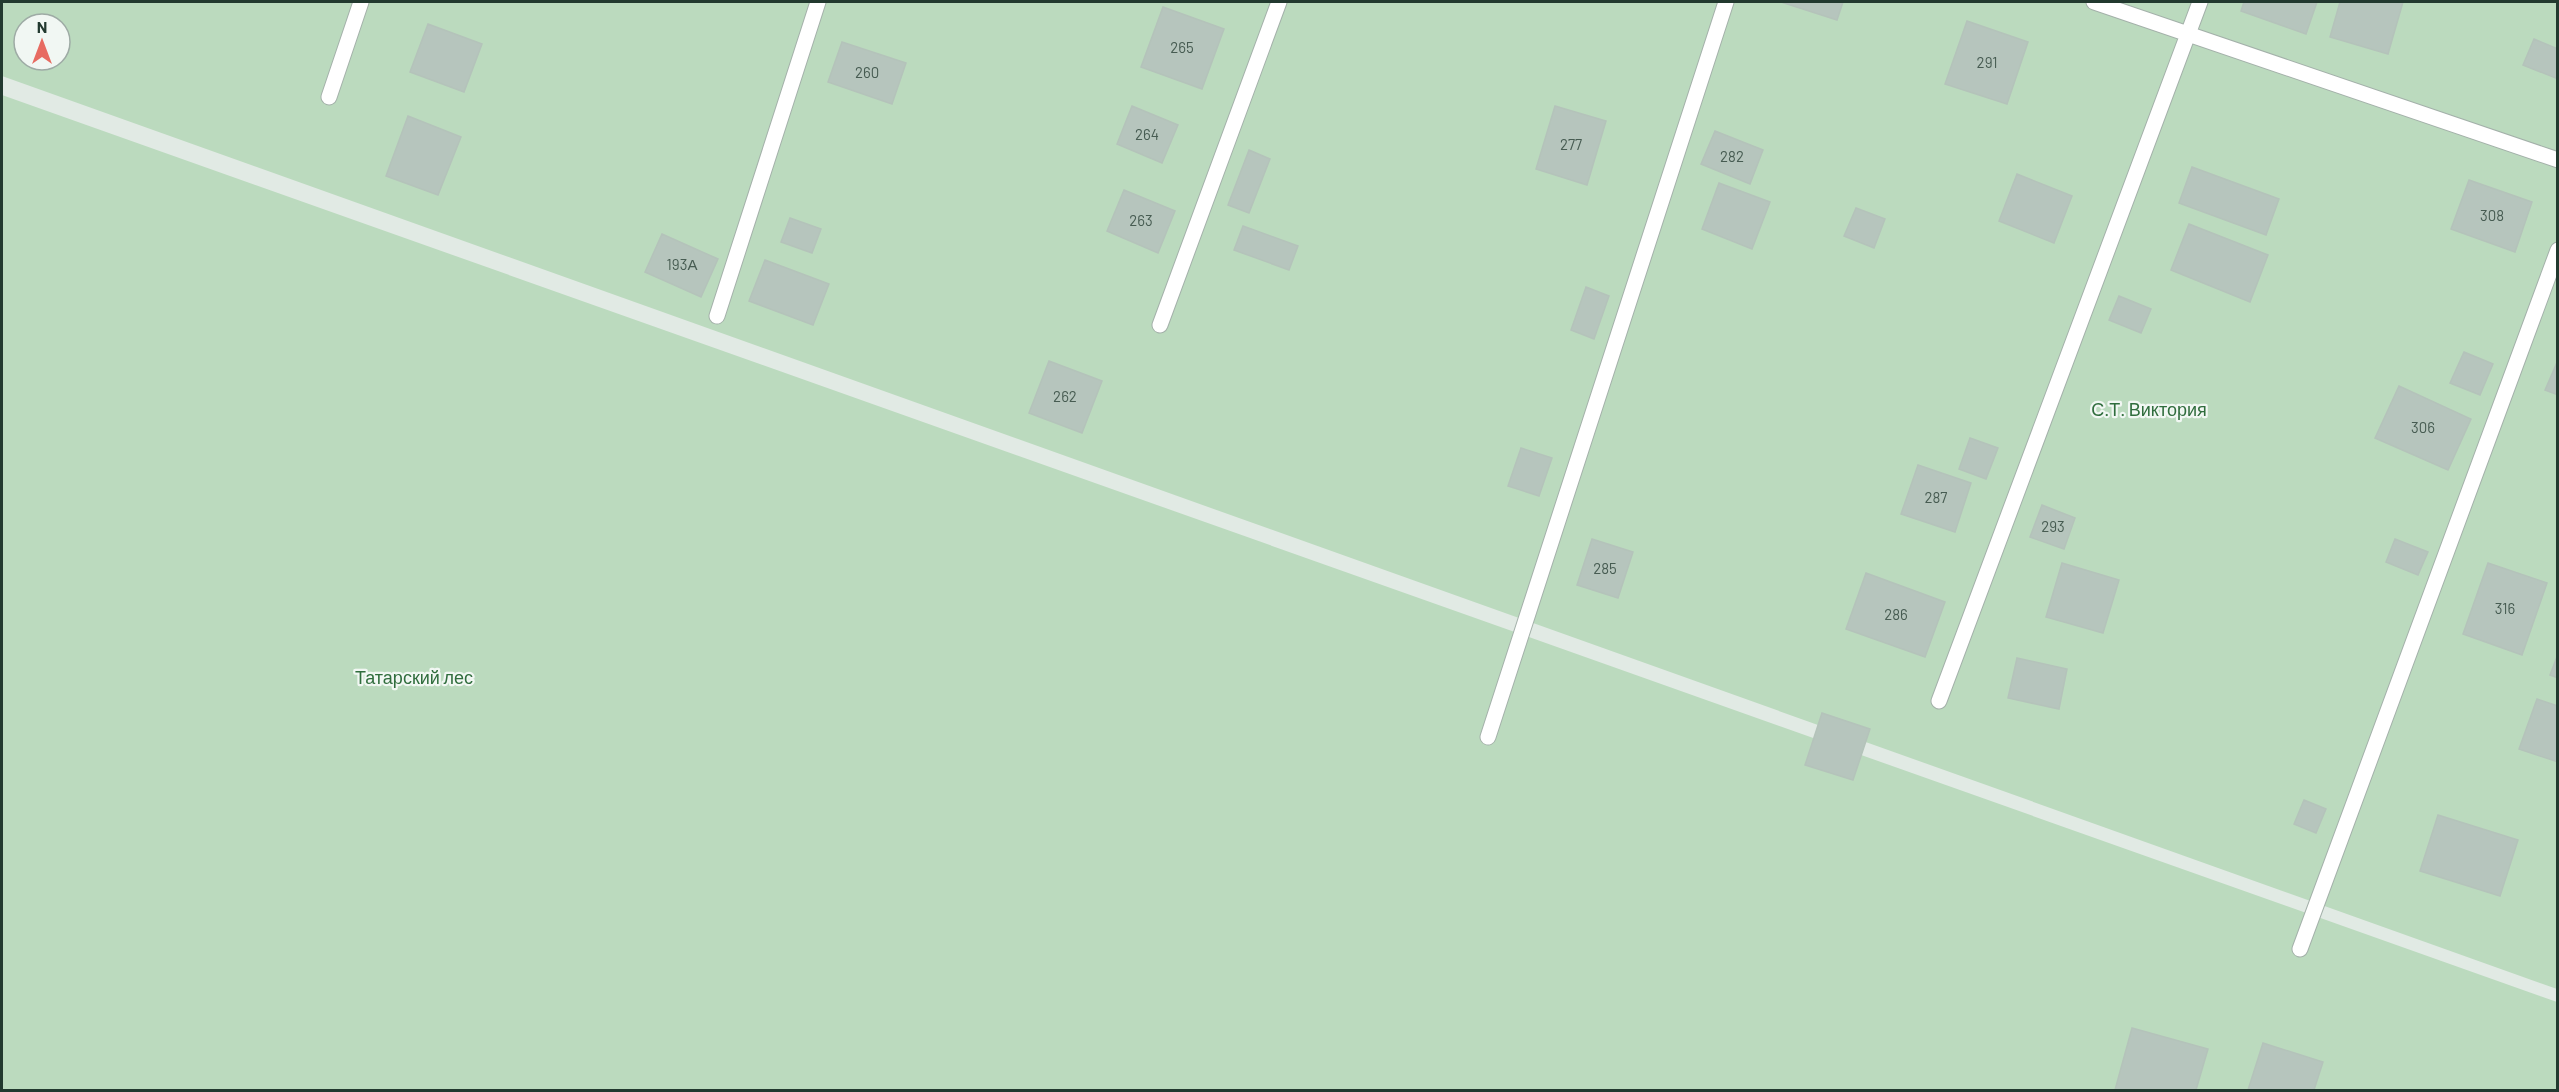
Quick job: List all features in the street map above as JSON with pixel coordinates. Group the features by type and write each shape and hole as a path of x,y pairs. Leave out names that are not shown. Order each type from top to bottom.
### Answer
{"lane":[{"path":"329,97 362,2"},
{"path":"717,316 818,2"},
{"path":"1160,325 1279,2"},
{"path":"1488,737 1726,2"},
{"path":"2094,2 2558,160"},
{"path":"1939,701 2200,2"},
{"path":"2300,949 2558,250"}],"green space":[{"name":"С.Т. Виктория","path":"2,2 2557,2 2557,989 2,76"},
{"name":"Татарский лес","path":"2,95 2557,1002 2557,1090 2,1090"}],"building":[{"path":"1781,2 1843,2 1837,20"},
{"path":"2244,2 2317,2 2306,34 2241,11"},
{"path":"2340,2 2403,2 2388,54 2330,37"},
{"path":"1163,7 1224,29 1202,89 1141,67"},
{"path":"1967,21 2028,42 2007,104 1945,84"},
{"path":"428,24 482,44 464,92 410,72"},
{"path":"2534,39 2558,49 2558,79 2523,65"},
{"path":"842,42 906,63 892,104 828,82"},
{"path":"1132,106 1178,125 1162,163 1117,144"},
{"path":"1555,106 1606,121 1587,185 1536,169"},
{"path":"408,116 461,137 438,195 386,176"},
{"path":"1715,131 1763,150 1750,184 1701,164"},
{"path":"1249,150 1270,159 1249,213 1228,205"},
{"path":"2192,167 2279,199 2266,235 2179,203"},
{"path":"2017,174 2072,196 2054,243 1999,221"},
{"path":"2469,180 2532,202 2515,252 2451,229"},
{"path":"1719,183 1770,202 1752,249 1702,229"},
{"path":"1124,190 1175,211 1158,253 1107,231"},
{"path":"1856,208 1885,219 1874,248 1844,236"},
{"path":"790,218 821,229 812,253 781,242"},
{"path":"2189,224 2268,255 2250,302 2171,270"},
{"path":"1243,226 1298,246 1289,270 1234,250"},
{"path":"662,234 718,259 701,297 645,272"},
{"path":"765,260 829,284 813,325 749,301"},
{"path":"1586,287 1609,296 1594,339 1571,330"},
{"path":"2119,296 2151,309 2141,333 2109,320"},
{"path":"2464,352 2493,364 2480,395 2450,383"},
{"path":"2558,360 2558,395 2545,390"},
{"path":"1049,361 1102,381 1082,433 1029,413"},
{"path":"2399,386 2471,419 2448,470 2375,438"},
{"path":"1970,438 1998,448 1986,479 1959,469"},
{"path":"1521,448 1552,458 1539,496 1508,486"},
{"path":"1918,465 1971,483 1955,532 1901,514"},
{"path":"2042,505 2075,518 2064,549 2030,537"},
{"path":"1592,539 1633,552 1618,598 1577,585"},
{"path":"2395,539 2428,552 2418,575 2386,562"},
{"path":"2062,563 2119,580 2103,633 2046,617"},
{"path":"2488,563 2547,583 2522,655 2463,634"},
{"path":"1866,573 1945,602 1925,657 1846,629"},
{"path":"2558,654 2558,678 2550,675"},
{"path":"2017,658 2067,669 2059,709 2008,698"},
{"path":"2537,699 2558,706 2558,762 2519,749"},
{"path":"1822,713 1870,729 1853,780 1805,765"},
{"path":"2304,800 2326,809 2316,833 2294,824"},
{"path":"2438,815 2518,840 2500,896 2420,871"},
{"path":"2132,1028 2208,1049 2196,1090 2115,1090"},
{"path":"2263,1043 2323,1062 2314,1090 2248,1090"}]}
